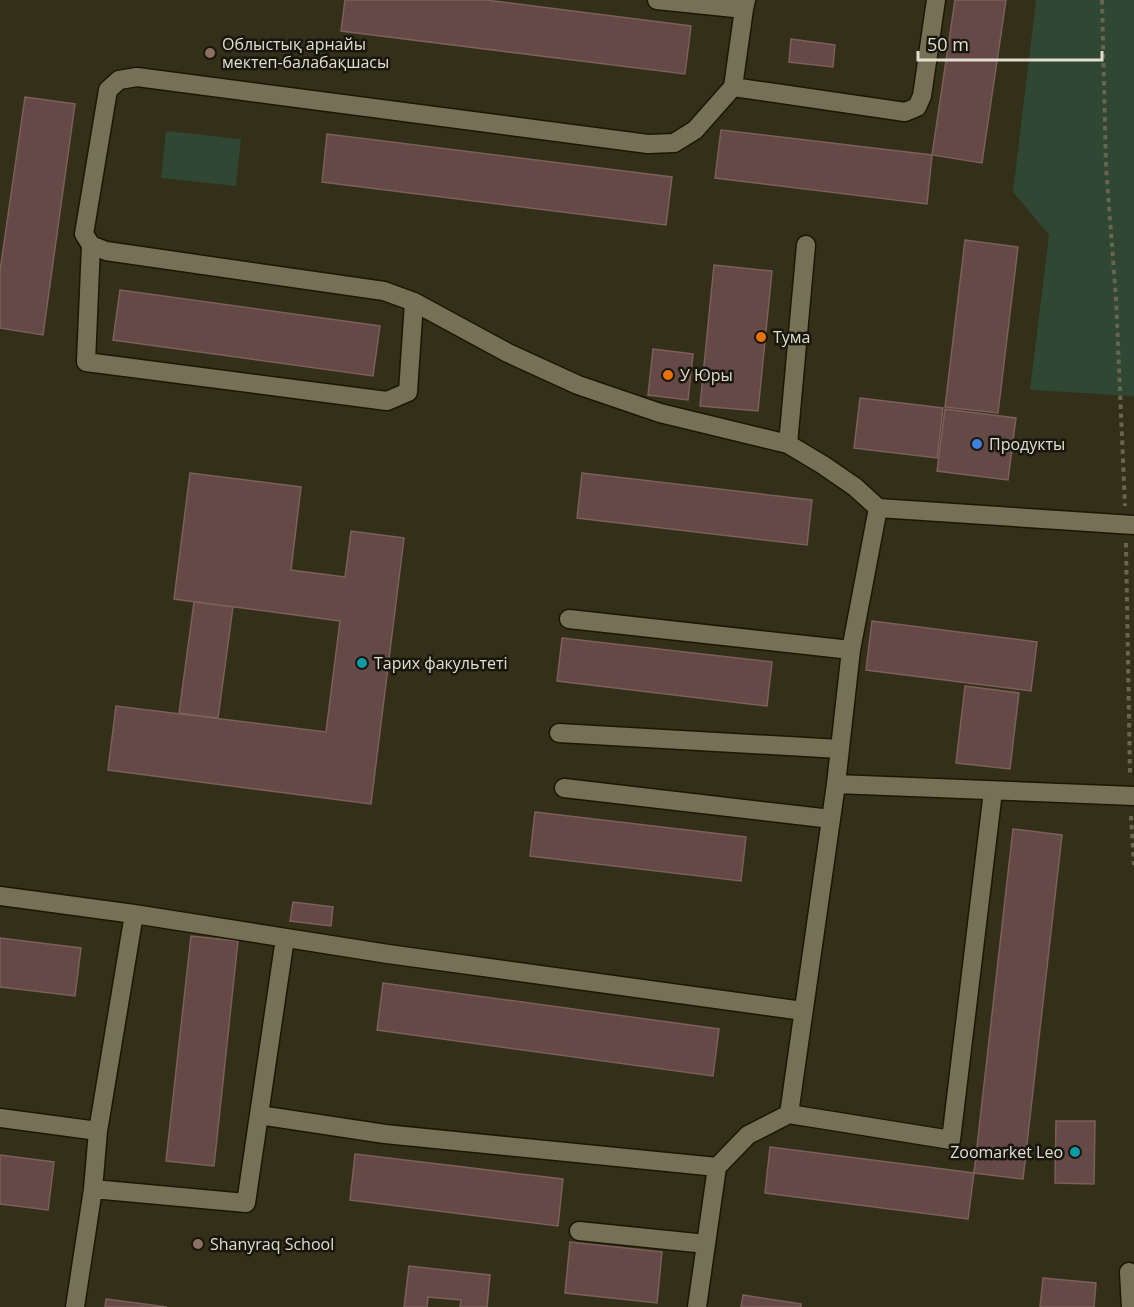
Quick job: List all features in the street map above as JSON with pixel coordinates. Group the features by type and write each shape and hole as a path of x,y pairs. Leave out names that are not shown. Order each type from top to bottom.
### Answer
{"lane":[{"path":"414,302 408,392 387,401 86,362 91,245 84,234 108,90 119,80 137,77 648,144 674,142 694,130 733,87 745,5 657,0"},
{"path":"733,87 905,112 917,107 922,96 936,0"},
{"path":"91,245 106,251 384,291 414,302 508,353 578,385 660,413 788,444 855,487 878,508 1130,525"},
{"path":"788,444 806,246"},
{"path":"789,1114 836,784 851,650 878,508"},
{"path":"569,620 851,650"},
{"path":"559,733 840,749"},
{"path":"836,784 1132,796"},
{"path":"564,788 831,819"},
{"path":"697,1307 717,1167 748,1135 789,1114 951,1140 993,791"},
{"path":"0,896 134,914 388,954 803,1011"},
{"path":"75,1307 93,1189 98,1131 134,914"},
{"path":"93,1189 246,1203 285,938"},
{"path":"259,1115 385,1134 717,1167"},
{"path":"0,1118 98,1131"},
{"path":"579,1231 706,1244"},
{"path":"1129,1272 1131,1307"}],"path":[{"path":"1102,0 1106,167 1130,525 1134,865"}],"green space":[{"path":"1036,0 1134,0 1134,396 1030,390 1049,235 1013,192"},
{"path":"166,131 241,139 236,186 161,178"}],"building":[{"path":"345,0 486,0 691,26 685,74 341,31"},
{"path":"955,0 1006,0 982,163 932,155"},
{"path":"791,39 835,45 833,67 789,62"},
{"path":"25,97 75,104 43,335 0,328 0,271"},
{"path":"721,130 932,155 927,204 715,178"},
{"path":"327,134 672,177 666,225 322,182"},
{"path":"965,240 1018,247 998,413 945,407"},
{"path":"714,265 772,271 758,411 700,406"},
{"path":"120,290 380,326 373,376 113,340"},
{"path":"653,349 693,354 688,400 648,395"},
{"path":"860,398 943,408 937,458 854,448"},
{"name":"Продукты","path":"945,409 1016,418 1008,480 937,471"},
{"name":"Тарих факультеті","path":"190,473 301,487 291,570 345,577 351,531 404,538 371,804 108,770 116,706 326,732 340,621 174,599"},
{"path":"582,473 812,500 807,545 577,518"},
{"path":"194,602 233,607 218,718 179,713"},
{"path":"872,621 1037,642 1031,691 866,670"},
{"path":"562,638 772,662 767,706 557,681"},
{"path":"965,686 1019,693 1010,769 956,763"},
{"path":"535,812 746,837 741,881 530,856"},
{"path":"1013,829 1062,835 1023,1179 974,1173"},
{"path":"293,902 333,907 331,926 290,921"},
{"path":"191,936 238,941 214,1166 166,1161"},
{"path":"0,938 81,948 75,996 0,987"},
{"path":"383,983 719,1029 713,1076 377,1030"},
{"name":"Zoomarket Leo","path":"1056,1121 1095,1121 1094,1184 1055,1183"},
{"path":"770,1147 974,1173 968,1219 765,1193"},
{"path":"355,1154 563,1179 558,1226 350,1200"},
{"path":"0,1155 54,1162 48,1210 0,1204"},
{"path":"570,1242 662,1252 657,1303 565,1293"},
{"path":"409,1266 490,1275 487,1307 460,1307 461,1300 428,1297 427,1307 404,1307"},
{"path":"1043,1278 1096,1283 1094,1307 1040,1307"},
{"path":"743,1295 801,1304 801,1307 741,1307"},
{"path":"106,1299 167,1307 105,1307"}],"place":[{"name":"Облыстық арнайы мектеп-балабақшасы","path":"210,53"},
{"name":"Тума","path":"761,337"},
{"name":"У Юры","path":"668,375"},
{"name":"Продукты","path":"977,444"},
{"name":"Тарих факультеті","path":"362,663"},
{"name":"Zoomarket Leo","path":"1075,1152"},
{"name":"Shanyraq School","path":"198,1244"}]}
